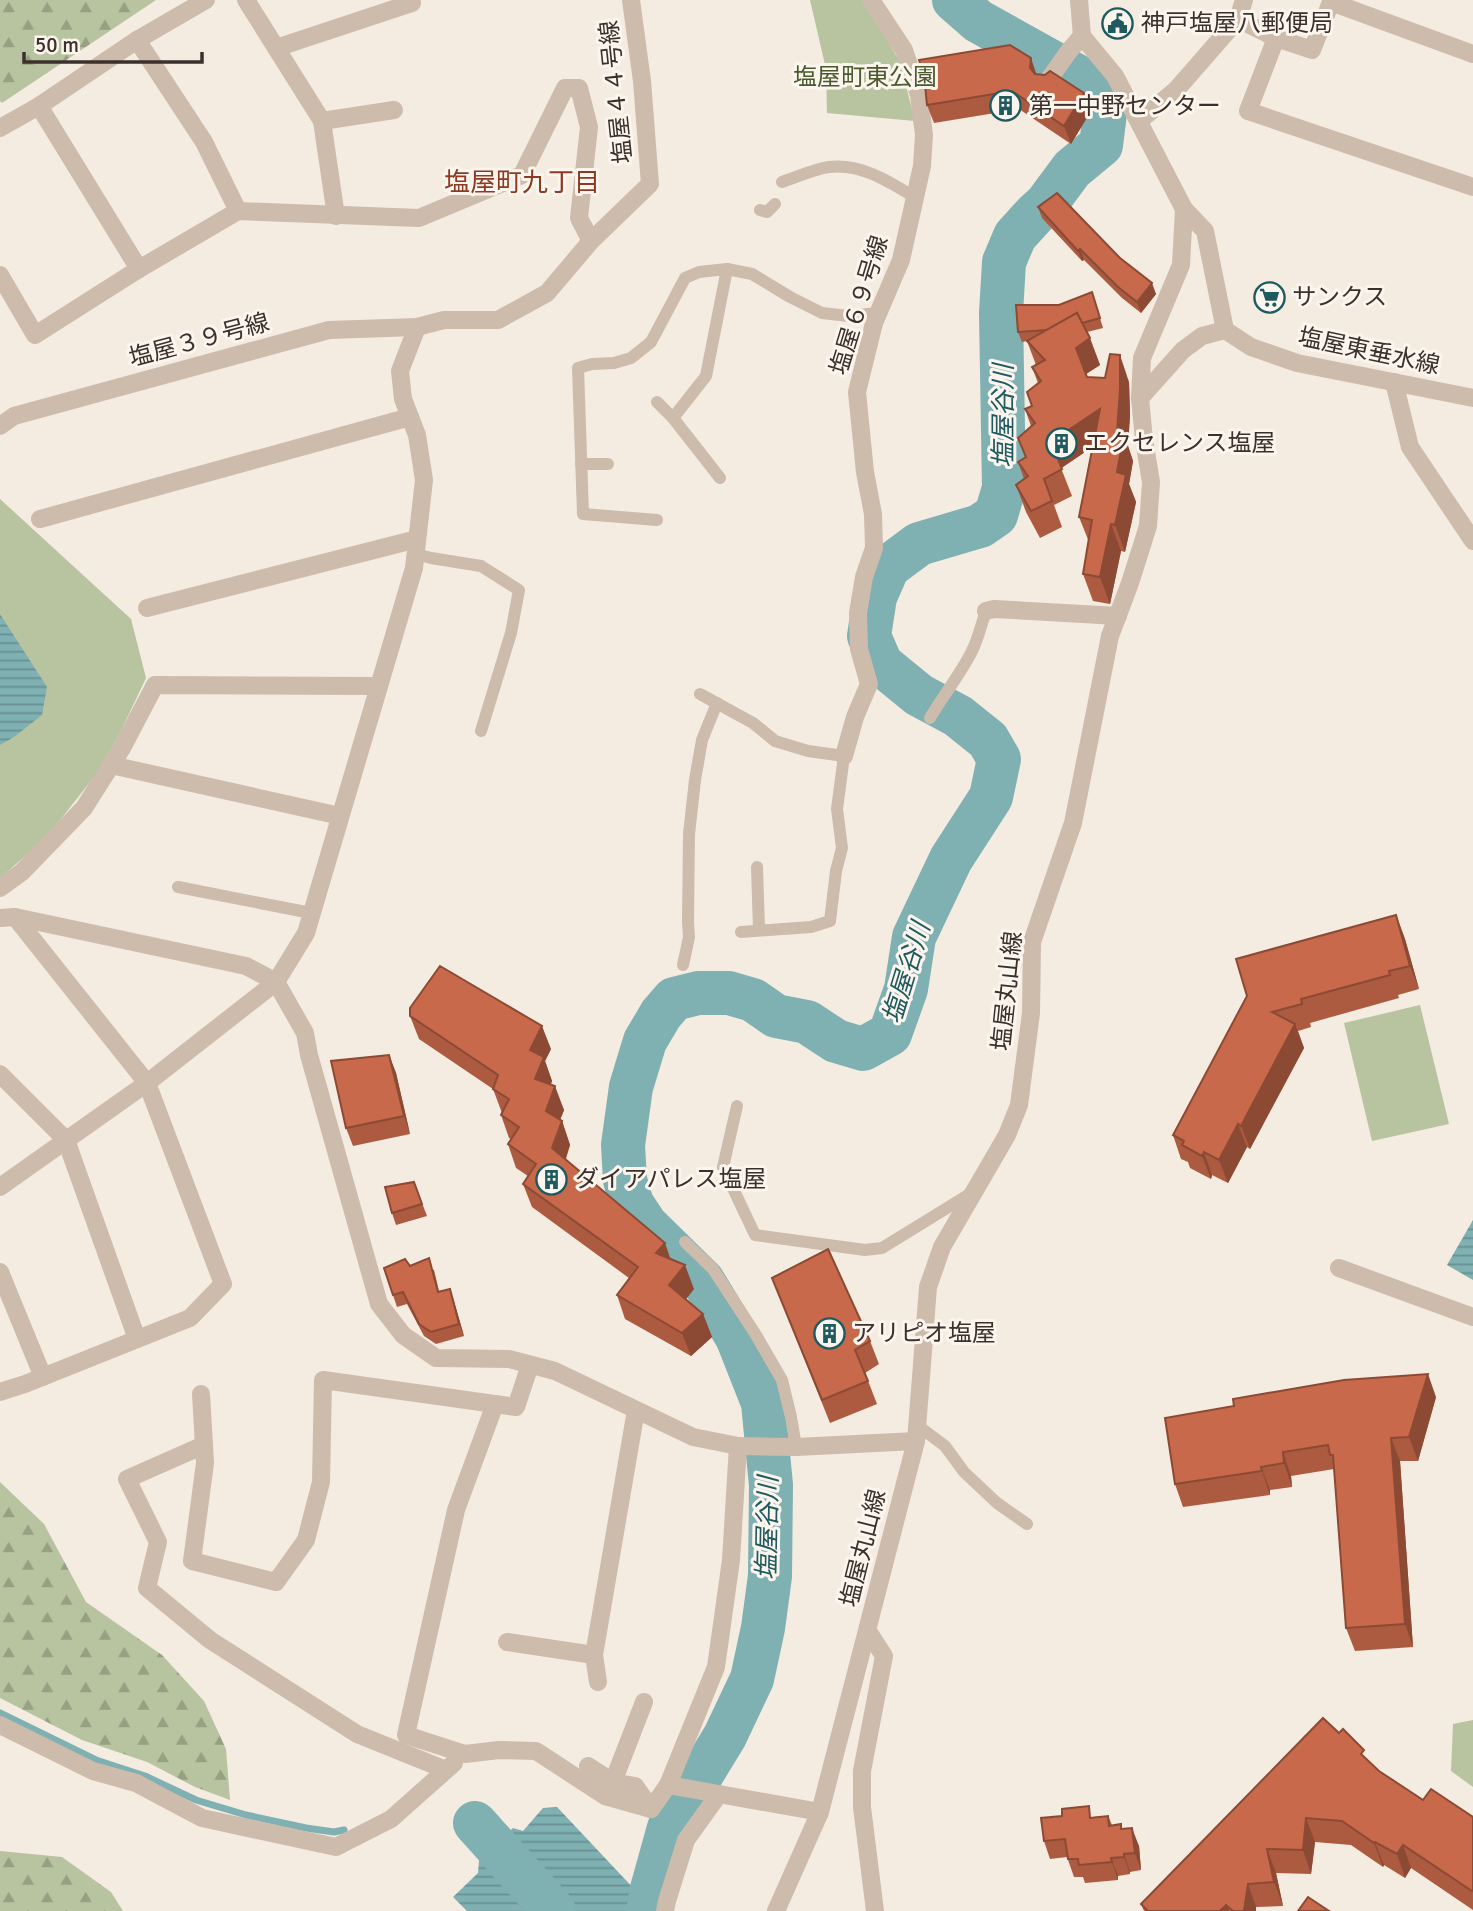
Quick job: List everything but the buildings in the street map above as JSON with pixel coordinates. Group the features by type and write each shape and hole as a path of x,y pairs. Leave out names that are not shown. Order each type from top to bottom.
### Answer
{"street":[{"path":"0,128 39,106 137,40 206,0"},
{"path":"246,0 323,121 336,216"},
{"name":"塩屋４４号線","path":"417,327 443,320 498,320 547,293 591,240 650,184 642,81 631,0"},
{"name":"塩屋６９号線","path":"844,756 855,716 869,684 859,649 858,613 864,577 874,548 873,514 865,472 857,392 874,323 901,260 922,166 924,135 919,95 904,50 872,0"},
{"path":"1079,0 1082,36 1115,76 1184,209 1205,231 1225,330 1202,336 1183,350 1140,398"},
{"path":"1139,121 1176,90 1238,19 1244,0"},
{"path":"1238,19 1276,38 1312,50 1331,2 1473,54"},
{"path":"276,48 412,3"},
{"path":"1047,82 1082,36"},
{"path":"1276,38 1248,111 1473,187"},
{"path":"137,40 204,142 238,211"},
{"path":"0,275 34,335 238,211 419,218 522,175 565,88 579,88 589,127 579,218 591,240"},
{"path":"39,106 139,269"},
{"path":"323,121 394,110"},
{"name":"塩屋丸山線","path":"776,1911 820,1812 868,1631 916,1432 928,1287 942,1247 1007,1135 1019,1105 1031,1013 1032,943 1073,823 1110,636 1148,526 1151,482 1140,398 1142,358 1181,265 1184,209"},
{"path":"0,1187 147,1083 276,982 306,933 414,568 424,480 417,435 403,399 400,372 417,327"},
{"name":"塩屋３９号線","path":"0,426 14,416 329,330 417,327"},
{"name":"塩屋東垂水線","path":"1225,330 1251,347 1297,363 1473,398"},
{"path":"1394,382 1410,447 1473,541"},
{"path":"40,519 410,417"},
{"path":"146,607 416,547"},
{"path":"986,611 994,608 1118,616"},
{"path":"0,888 22,872 84,808 155,684 379,686"},
{"path":"111,765 340,816"},
{"path":"8,917 246,966 276,982 305,1033 379,1304 403,1335 436,1358 509,1359 555,1371 693,1437 737,1446 796,1447 916,1432"},
{"path":"0,1391 43,1377 190,1318 223,1284 147,1083 8,917"},
{"path":"0,1074 66,1140 137,1339"},
{"path":"1339,1268 1473,1317"},
{"path":"0,1272 43,1377"},
{"path":"201,1394 205,1463 192,1561 276,1582 306,1540 321,1482 323,1380 516,1407 530,1365"},
{"path":"495,1404 456,1510 405,1735 465,1754 499,1750 536,1751 605,1796 651,1809"},
{"path":"598,1682 594,1655 636,1410"},
{"path":"204,1445 127,1479 159,1542 147,1588 210,1640 356,1734 446,1770"},
{"path":"651,1809 677,1786 716,1667 730,1560 737,1446"},
{"path":"868,1631 884,1656 862,1771 862,1807 875,1911"},
{"path":"507,1642 594,1655"},
{"path":"613,1782 644,1702"},
{"path":"0,1726 93,1771 136,1783 202,1818 336,1847 391,1819 465,1754"},
{"path":"588,1766 613,1782 635,1786 651,1809"},
{"path":"677,1786 820,1812"},
{"path":"665,1911 686,1840 719,1794"}],"lane":[{"path":"782,182 828,167 847,167 888,180 916,198"},
{"path":"760,210 767,212 775,204"},
{"path":"657,520 583,514 578,368 631,358 650,342 685,278 699,272 727,269 752,274 822,313 849,316 878,313"},
{"path":"673,418 706,376 727,269"},
{"path":"657,402 673,418 720,478"},
{"path":"581,464 608,464"},
{"path":"416,547 431,558 481,566 519,590 511,633 481,731"},
{"path":"930,718 973,650 986,611"},
{"path":"700,694 753,723 775,741 808,751 844,756 837,809 842,848 836,871 830,921 811,927 741,932"},
{"path":"683,965 689,937 689,834 695,780 702,740 717,703"},
{"path":"757,867 760,930"},
{"path":"178,887 312,914"},
{"path":"737,1106 723,1167 755,1235 865,1250 882,1248 974,1192"},
{"path":"685,1242 713,1269 782,1380 796,1447"},
{"path":"916,1432 945,1446 964,1472 997,1503 1027,1524"}],"green space":[{"path":"0,0 156,0 2,103"},
{"name":"塩屋町東公園","path":"810,0 864,0 900,62 915,121 827,113 826,69"},
{"path":"0,499 131,619 146,678 101,768 46,838 0,878"},
{"path":"1420,1005 1449,1124 1372,1141 1344,1023"},
{"path":"0,1482 44,1524 86,1602 162,1655 204,1701 226,1749 230,1800 195,1787 147,1762 82,1740 0,1698"},
{"path":"1473,1720 1473,1787 1451,1771 1453,1724"},
{"path":"0,1851 62,1857 111,1892 123,1911 0,1911"}],"water":[{"path":"0,614 47,687 42,715 0,745"},
{"path":"1473,1220 1473,1280 1447,1265"},
{"path":"557,1807 637,1892 634,1911 467,1911 453,1897 478,1873 479,1861 513,1828 523,1831 543,1808"}],"waterway":[{"name":"塩屋谷川","path":"648,1911 669,1828 725,1736 752,1679 770,1576 771,1485 763,1403 737,1337 703,1281 646,1225 632,1204 625,1180 623,1145 631,1087 645,1041 661,1014 674,999 698,993 729,993 753,1000 776,1016 807,1022 836,1041 863,1049 890,1034 906,989 914,937 951,859 991,797 999,759 988,740 958,716 919,695 881,664 869,636 875,597 888,567 919,544 980,526 996,515 1004,488 1001,313 1004,262 1015,236 1046,204 1072,169 1101,145 1106,105 1075,75 978,21 954,0"},
{"path":"0,1713 96,1760 145,1776 196,1800 246,1815 306,1828 334,1832 344,1830"},
{"path":"475,1823 554,1911"}],"place":[{"name":"神戸塩屋八郵便局","path":"1118,23"},
{"name":"第一中野センター","path":"1006,106"},
{"name":"サンクス","path":"1269,297"},
{"name":"エクセレンス塩屋","path":"1061,443"},
{"name":"ダイアパレス塩屋","path":"552,1179"},
{"name":"アリピオ塩屋","path":"829,1333"}],"district":[{"name":"塩屋町九丁目","path":"522,183"}]}
